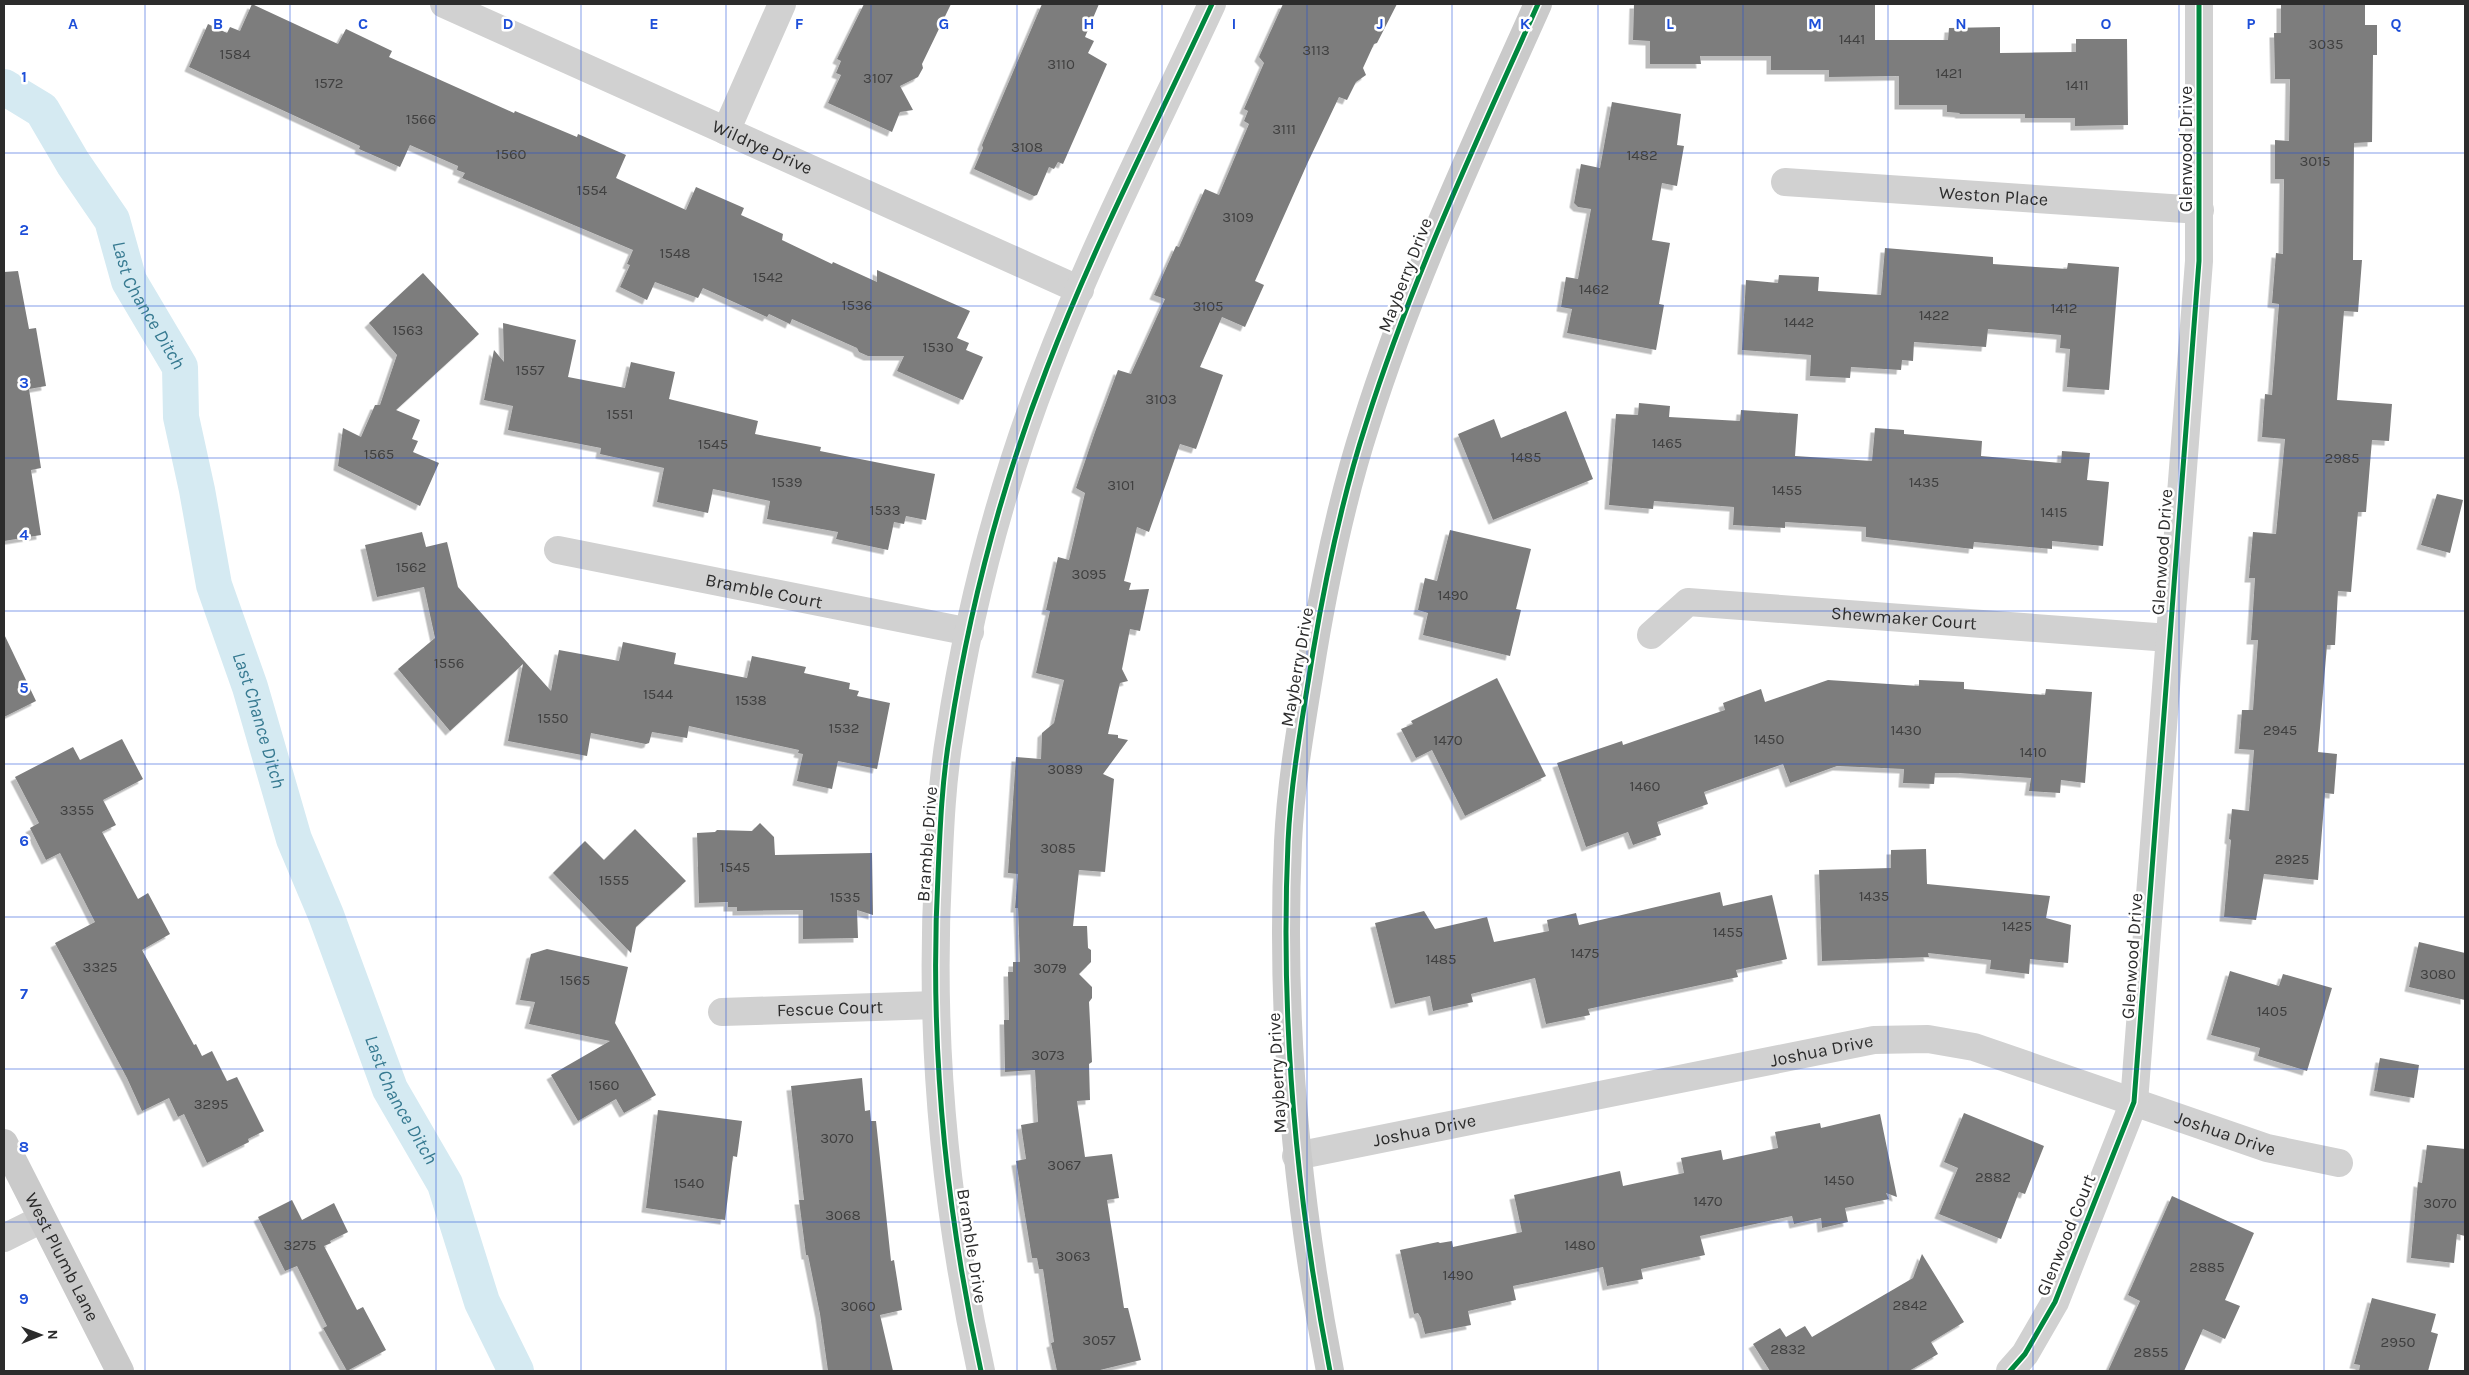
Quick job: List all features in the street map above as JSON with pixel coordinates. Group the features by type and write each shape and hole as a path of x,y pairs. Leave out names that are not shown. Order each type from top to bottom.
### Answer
{"main road":[{"name":"Mayberry Drive","path":"1330,1371 1312,1281 1296,1156 1287,1043 1286,936 1288,838 1299,735 1337,525 1365,426 1426,255 1538,4"},
{"name":"West Plumb Lane","path":"4,1143 120,1371"}],"street":[{"name":"Wildrye Drive","path":"444,4 1080,290"},
{"path":"726,131 782,4"},
{"name":"Bramble Drive","path":"981,1371 957,1251 945,1161 937,1068 935,928 941,810 950,735 970,632 1009,481 1028,419 1080,290 1212,4"},
{"name":"Glenwood Drive","path":"2134,1102 2199,261 2200,4"},
{"name":"Weston Place","path":"1785,182 2200,210"},
{"name":"Bramble Court","path":"558,550 970,632"},
{"name":"Shewmaker Court","path":"1651,635 1688,602 2170,638"},
{"name":"Fescue Court","path":"722,1012 936,1005"},
{"name":"Joshua Drive","path":"1296,1156 1874,1040 1928,1039 1974,1047 2267,1148 2339,1163"},
{"name":"Glenwood Court","path":"2010,1371 2025,1354 2055,1302 2134,1102"},
{"path":"4,1238 42,1219"}],"building":[{"path":"252,4 338,44 346,29 392,51 389,57 514,113 515,111 577,137 578,134 626,155 616,178 686,210 696,187 744,208 741,215 783,234 782,240 832,264 833,262 877,282 877,270 970,311 957,338 969,343 966,350 983,357 963,400 897,371 904,356 868,356 859,352 857,348 792,319 790,324 769,314 767,317 703,288 698,298 655,282 647,300 620,287 630,265 627,264 633,250 462,178 465,173 457,170 458,166 410,145 400,167 359,149 360,146 189,67 208,24 227,33 230,27 240,31"},
{"path":"864,4 951,4 922,64 923,68 918,77 900,86 913,110 900,112 892,132 828,103 841,75 836,73 841,61 837,59"},
{"path":"1042,4 1099,4 1085,37 1094,41 1088,53 1107,64 1063,164 1058,162 1054,169 1049,167 1037,195 1034,196 974,169 983,148 982,145"},
{"path":"1283,4 1397,4 1377,43 1374,44 1363,68 1366,75 1356,82 1347,100 1339,97 1308,162 1255,281 1264,285 1245,327 1222,317 1200,367 1223,375 1196,449 1180,444 1149,532 1137,527 1124,581 1131,583 1129,590 1149,589 1140,631 1130,629 1122,669 1128,681 1120,683 1108,734 1118,735 1118,738 1128,740 1103,774 1114,779 1105,872 1079,870 1073,926 1087,926 1088,948 1091,950 1091,962 1079,974 1092,987 1092,998 1089,1002 1092,1062 1089,1064 1090,1100 1077,1101 1085,1157 1112,1154 1119,1198 1107,1200 1124,1308 1128,1308 1141,1360 1096,1371 1057,1371 1051,1343 1054,1342 1043,1269 1039,1269 1037,1258 1032,1258 1016,1161 1026,1159 1021,1125 1038,1122 1035,1070 1005,1072 1004,1020 1009,1020 1008,972 1013,972 1013,962 1020,962 1018,908 1015,908 1018,874 1008,873 1016,757 1041,759 1042,733 1054,723 1064,680 1036,673 1050,611 1046,610 1058,557 1069,560 1085,493 1076,488 1095,432 1118,370 1131,374 1165,299 1154,295 1176,246 1179,247 1205,189 1219,195 1249,124 1244,121 1248,111 1244,109 1264,63 1259,57"},
{"path":"1634,4 1875,4 1875,40 1948,40 1949,28 2000,27 2000,53 2076,52 2076,39 2127,39 2128,125 2075,126 2075,118 2025,118 2025,114 1959,114 1947,112 1947,105 1899,105 1899,76 1829,77 1829,70 1771,70 1771,56 1700,56 1701,64 1650,64 1650,41 1633,40"},
{"path":"2281,4 2365,4 2365,25 2377,25 2377,55 2373,55 2372,142 2354,143 2353,260 2362,260 2358,312 2344,311 2337,400 2392,404 2389,441 2372,440 2366,512 2358,512 2351,592 2338,591 2335,645 2327,645 2318,752 2337,754 2334,794 2325,793 2318,880 2264,874 2256,920 2224,917 2232,809 2249,811 2254,750 2239,749 2242,710 2253,710 2258,640 2251,640 2255,578 2249,578 2253,532 2276,534 2285,439 2262,437 2265,394 2272,395 2279,304 2272,303 2276,253 2283,254 2284,179 2275,179 2275,140 2289,141 2290,79 2275,79 2274,33 2281,33"},
{"path":"1612,102 1681,114 1677,145 1684,146 1677,186 1662,183 1652,240 1670,243 1659,304 1664,305 1656,350 1567,333 1572,309 1561,307 1566,277 1578,279 1591,209 1578,207 1574,203 1581,164 1600,168"},
{"path":"1885,248 1993,257 1993,264 2067,269 2068,263 2119,267 2109,390 2067,387 2070,349 2060,348 2061,335 1988,329 1986,347 1914,342 1913,361 1902,360 1901,370 1851,367 1850,378 1810,376 1811,355 1742,350 1746,280 1778,283 1779,275 1819,277 1818,291 1881,295"},
{"path":"18,271 29,329 36,328 46,386 29,389 41,468 31,470 41,535 4,541 4,272"},
{"path":"423,273 479,334 396,410 420,420 412,439 418,441 413,452 439,463 420,506 338,466 343,428 361,437 375,405 380,405 397,355 369,323"},
{"path":"503,323 576,340 568,377 625,388 631,362 675,372 669,399 758,421 755,434 821,447 820,451 935,474 926,520 906,516 904,524 894,522 888,550 836,539 838,532 767,519 770,501 713,489 708,513 657,502 664,468 600,454 601,448 508,430 513,406 484,400 494,350 504,362"},
{"path":"1639,403 1670,406 1669,417 1740,421 1741,410 1798,414 1795,456 1872,461 1875,428 1904,430 1904,434 1982,441 1981,456 2061,463 2062,451 2090,453 2087,480 2109,482 2103,546 2052,541 2052,549 1974,542 1973,549 1866,537 1866,527 1785,522 1785,528 1733,525 1734,507 1654,501 1653,509 1609,505 1616,414 1638,415"},
{"path":"1566,411 1593,479 1493,520 1458,434 1494,419 1501,438"},
{"path":"2437,494 2463,500 2450,553 2421,545"},
{"path":"1450,530 1531,549 1516,609 1521,610 1510,656 1423,635 1428,613 1418,610 1425,578 1437,581"},
{"path":"422,532 426,547 447,542 458,587 551,691 559,650 619,661 623,642 676,653 674,664 747,678 752,656 806,667 804,673 850,683 849,689 859,691 857,696 890,703 877,769 838,761 832,789 797,781 803,754 798,753 799,750 689,726 687,738 652,732 649,743 646,744 591,733 587,756 508,741 523,664 450,731 398,669 435,638 424,587 377,597 365,545"},
{"path":"4,634 36,701 4,717"},
{"path":"1497,678 1546,776 1465,816 1432,750 1416,758 1401,729 1413,724 1411,721"},
{"path":"1828,680 1919,686 1919,680 1964,682 1964,689 2045,695 2046,689 2092,692 2085,783 2061,780 2060,793 2029,791 2031,778 1935,773 1934,784 1903,783 1904,769 1837,766 1790,783 1783,764 1704,792 1708,804 1657,822 1661,835 1633,845 1628,832 1586,847 1557,763 1622,741 1623,745 1725,710 1723,703 1761,689 1765,702"},
{"path":"122,739 143,779 103,800 116,825 102,832 138,899 148,893 170,934 142,950 194,1045 196,1044 202,1056 212,1051 227,1081 237,1077 264,1131 248,1139 249,1142 207,1163 184,1114 178,1117 169,1098 142,1111 127,1078 55,943 95,922 60,853 46,860 30,828 39,823 15,777 73,747 80,760"},
{"path":"760,823 774,837 775,855 872,853 873,915 857,910 858,938 803,939 803,910 737,911 737,907 728,907 728,902 699,903 697,833 715,832 717,830 752,831"},
{"path":"635,829 686,881 636,927 631,953 553,873 585,841 604,860"},
{"path":"1926,849 1927,884 2050,896 2046,918 2071,925 2068,963 2030,959 2029,974 1990,969 1991,960 1928,953 1929,957 1822,961 1819,870 1891,868 1891,850"},
{"path":"1720,892 1723,906 1772,895 1787,959 1736,970 1738,977 1588,1009 1590,1015 1546,1024 1535,978 1471,994 1473,1002 1433,1011 1430,996 1395,1004 1375,923 1424,911 1435,929 1487,917 1494,942 1549,931 1547,920 1576,913 1579,925"},
{"path":"2419,942 2465,953 2465,1000 2409,987"},
{"path":"547,949 628,967 615,1023 656,1095 624,1113 616,1099 578,1121 551,1075 610,1041 529,1024 535,1002 520,1000 531,954"},
{"path":"2230,971 2279,986 2283,974 2332,988 2307,1071 2258,1056 2260,1048 2211,1035"},
{"path":"2380,1058 2419,1065 2414,1098 2374,1091"},
{"path":"862,1078 865,1111 870,1110 871,1121 876,1121 891,1261 894,1260 902,1310 880,1315 893,1371 828,1371 820,1314 808,1255 806,1255 799,1200 804,1200 791,1086"},
{"path":"658,1110 742,1121 737,1157 733,1156 725,1220 646,1208"},
{"path":"1964,1113 2044,1146 2025,1194 2019,1192 2001,1239 1939,1214 1958,1168 1944,1162"},
{"path":"1880,1114 1897,1197 1886,1193 1889,1199 1845,1208 1848,1222 1822,1228 1821,1218 1794,1224 1792,1216 1700,1236 1705,1255 1641,1269 1643,1279 1607,1286 1603,1267 1513,1286 1516,1300 1468,1311 1471,1325 1425,1334 1421,1318 1418,1313 1414,1314 1400,1250 1452,1241 1453,1247 1522,1232 1514,1195 1620,1171 1623,1186 1684,1173 1681,1158 1721,1150 1723,1160 1778,1148 1775,1132 1820,1123 1821,1128"},
{"path":"2427,1145 2465,1149 2465,1236 2457,1234 2454,1263 2411,1258 2418,1182 2422,1183"},
{"path":"2172,1196 2254,1233 2225,1300 2240,1306 2225,1339 2203,1329 2184,1371 2108,1371 2140,1301 2128,1295"},
{"path":"292,1200 302,1220 334,1203 348,1232 324,1246 357,1310 363,1307 386,1350 347,1371 323,1328 327,1326 297,1266 285,1271 258,1217"},
{"path":"1922,1254 1964,1322 1931,1342 1938,1354 1909,1371 1770,1371 1753,1344 1780,1328 1786,1337 1805,1326 1812,1337 1913,1278"},
{"path":"2372,1298 2436,1314 2431,1332 2438,1334 2428,1371 2359,1371 2360,1365 2354,1364"}],"waterway":[{"name":"Last Chance Ditch","path":"4,87 42,110 73,163 112,220 129,281 180,367 181,417 197,490 214,585 250,687 294,839 326,915 390,1089 445,1184 482,1302 516,1371"}],"cycle path":[{"path":"981,1371 968,1310 949,1187 938,1063 936,938 942,804 947,751 977,594 1002,502 1031,412 1065,322 1105,230 1212,4"},
{"path":"1330,1371 1308,1240 1293,1108 1289,1041 1286,975 1288,842 1298,747 1323,594 1349,480 1366,424 1424,264 1468,159 1538,4"},
{"path":"2010,1371 2025,1354 2055,1302 2134,1102 2199,261 2199,4"}]}
